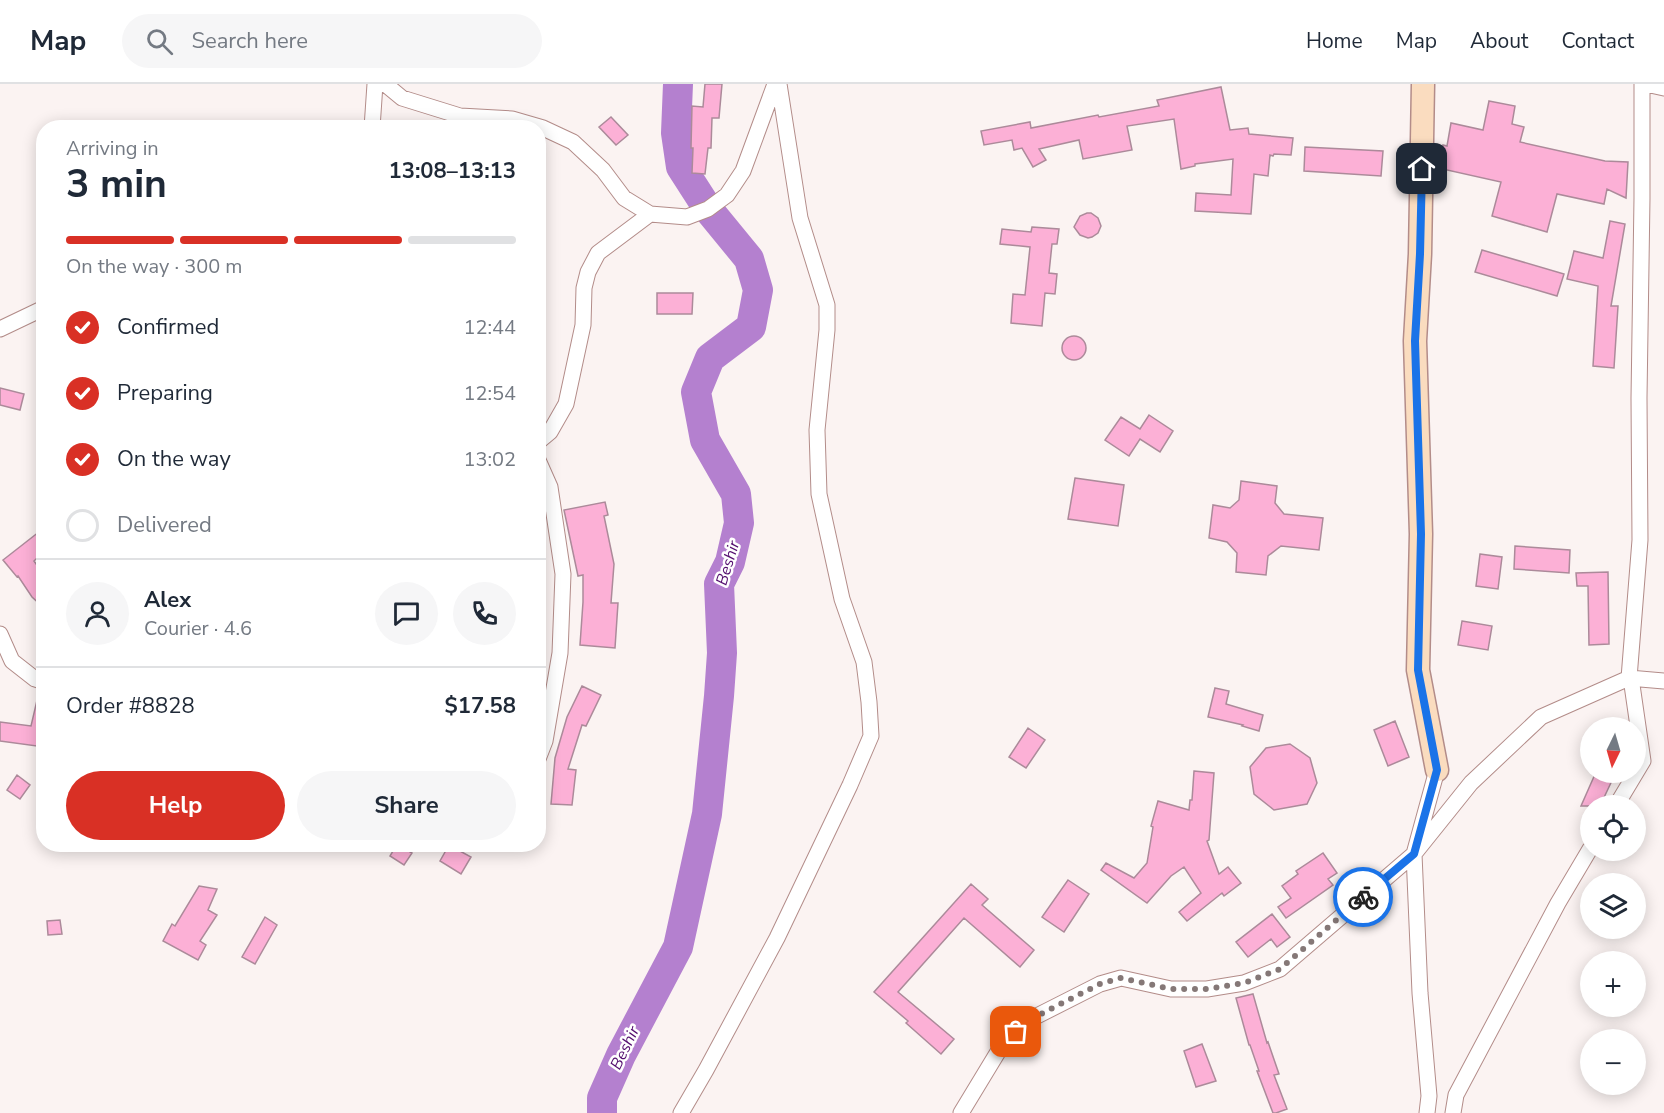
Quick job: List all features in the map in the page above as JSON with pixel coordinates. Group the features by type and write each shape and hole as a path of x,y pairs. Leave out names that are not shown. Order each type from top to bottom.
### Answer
{"main road":[{"path":"1424,84 1420,254 1415,341 1421,534 1418,670 1437,770"}],"street":[{"path":"373,120 375,84"},
{"path":"386,84 402,98 460,116 515,120"},
{"path":"546,129 573,142 603,170 624,198 650,214 687,217 708,209 728,195 743,171 777,84"},
{"path":"687,1111 777,938 871,736 864,662 842,599 819,494 817,430 827,330 827,305 800,219 777,84"},
{"path":"1623,795 1643,761 1630,678 1640,540 1644,84 1664,88"},
{"path":"546,435 566,404 583,325 584,288 588,272 598,253 650,214"},
{"path":"0,329 36,312"},
{"path":"546,478 550,487 563,574 560,653 546,735"},
{"path":"0,634 12,661 36,679"},
{"path":"961,1113 1004,1042 1027,1021 1100,984 1121,978 1171,989 1207,989 1244,983 1280,969 1414,854 1471,783 1541,717 1630,678 1664,681"},
{"path":"1427,1113 1429,1096 1420,993 1414,854 1437,770"},
{"path":"1453,1113 1456,1095 1558,903 1583,861"}],"building":[{"path":"705,84 722,84 719,118 712,118 711,148 708,148 705,174 692,173 693,148 691,148 692,106 703,107"},
{"path":"1221,87 1230,130 1248,128 1249,134 1293,138 1291,155 1270,155 1268,176 1254,174 1251,214 1195,211 1196,193 1231,195 1233,159 1195,164 1195,166 1181,169 1174,119 1127,126 1132,150 1083,159 1079,140 1039,149 1046,160 1033,167 1022,148 1014,150 1012,140 984,145 981,131 1030,122 1031,128 1159,106 1157,100"},
{"path":"1489,101 1515,106 1512,124 1524,127 1520,142 1605,161 1628,162 1626,198 1607,189 1604,204 1557,194 1547,232 1492,216 1501,182 1438,168 1443,145 1447,146 1451,123 1483,130"},
{"path":"611,117 628,135 616,145 599,127"},
{"path":"1305,147 1383,151 1381,176 1304,171"},
{"path":"1087,213 1098,218 1101,226 1098,233 1088,238 1080,235 1074,227 1080,216"},
{"path":"1610,221 1625,224 1611,306 1618,306 1614,368 1593,366 1598,286 1567,279 1574,251 1603,258"},
{"path":"1032,227 1059,229 1057,244 1052,244 1049,273 1057,274 1055,294 1045,293 1042,326 1011,323 1013,294 1025,295 1030,247 1000,244 1002,229 1031,232"},
{"path":"1482,250 1564,274 1557,296 1475,272"},
{"path":"657,293 693,293 692,314 657,314"},
{"path":"1074,336 1083,339 1086,348 1083,357 1074,360 1065,357 1062,348 1065,339"},
{"path":"0,388 24,394 20,410 0,405"},
{"path":"1149,415 1173,431 1160,452 1140,439 1129,456 1105,440 1121,417 1140,429"},
{"path":"1075,478 1124,485 1118,526 1068,519"},
{"path":"1241,481 1277,486 1275,503 1284,514 1323,518 1319,550 1281,546 1268,556 1266,575 1236,572 1237,553 1227,542 1209,538 1213,505 1230,508 1239,500"},
{"path":"605,502 608,515 604,516 614,564 611,603 618,603 615,648 580,645 583,575 578,576 564,510"},
{"path":"36,534 36,559 34,561 36,564 36,601 18,576 3,560"},
{"path":"1515,546 1570,550 1569,573 1514,569"},
{"path":"1480,554 1502,557 1498,589 1476,586"},
{"path":"1608,572 1609,644 1589,645 1588,586 1577,586 1576,573"},
{"path":"1462,621 1492,626 1488,650 1458,645"},
{"path":"582,686 601,695 586,726 582,725 568,769 576,770 572,805 551,804 555,758 567,717"},
{"path":"1215,688 1229,691 1226,704 1263,715 1259,731 1208,717"},
{"path":"36,705 36,746 0,741 0,722 31,726"},
{"path":"1395,721 1409,757 1388,766 1374,730"},
{"path":"1028,728 1045,740 1026,768 1009,757"},
{"path":"1290,744 1310,758 1317,783 1307,804 1274,810 1254,794 1250,767 1266,748"},
{"path":"1194,771 1214,773 1209,840 1207,841 1219,874 1228,867 1241,883 1224,896 1222,893 1187,921 1179,912 1201,893 1184,867 1171,876 1147,903 1101,870 1106,863 1134,878 1147,863 1153,827 1151,826 1158,801 1189,810"},
{"path":"17,775 30,785 20,799 7,790"},
{"path":"1591,783 1611,783 1605,795 1586,795"},
{"path":"392,852 412,853 404,865 390,856"},
{"path":"445,852 462,852 471,857 461,874 440,861"},
{"path":"1323,853 1337,873 1328,879 1333,885 1286,918 1278,907 1291,898 1282,886 1298,874 1296,871"},
{"path":"1068,880 1089,894 1064,932 1042,917"},
{"path":"971,884 988,899 982,905 1034,950 1020,967 964,918 898,992 954,1039 941,1054 906,1023 908,1021 874,992"},
{"path":"199,886 217,889 208,910 217,915 200,941 206,945 198,960 163,941 172,924 175,926"},
{"path":"1272,914 1290,937 1277,947 1271,939 1248,957 1236,942"},
{"path":"265,917 277,925 255,964 242,957"},
{"path":"60,920 62,934 48,935 47,921"},
{"path":"1253,994 1267,1043 1279,1074 1274,1075 1287,1109 1276,1113 1273,1113 1257,1071 1259,1071 1236,998"},
{"path":"1202,1044 1216,1081 1196,1087 1184,1051"}],"waterway":[{"name":"Beshir","path":"602,1113 602,1098 621,1055 678,947 707,814 722,653 719,584 730,562 739,523 736,494 705,440 696,392 710,358 751,327 758,290 749,259 708,209 681,167 676,133 678,84"}],"way so far":[{"path":"1016,1032 1027,1021 1100,984 1121,978 1171,989 1207,989 1244,983 1280,969 1363,897"}],"route":[{"path":"1363,897 1414,854 1437,770 1418,670 1421,534 1415,341 1422,169"}]}
